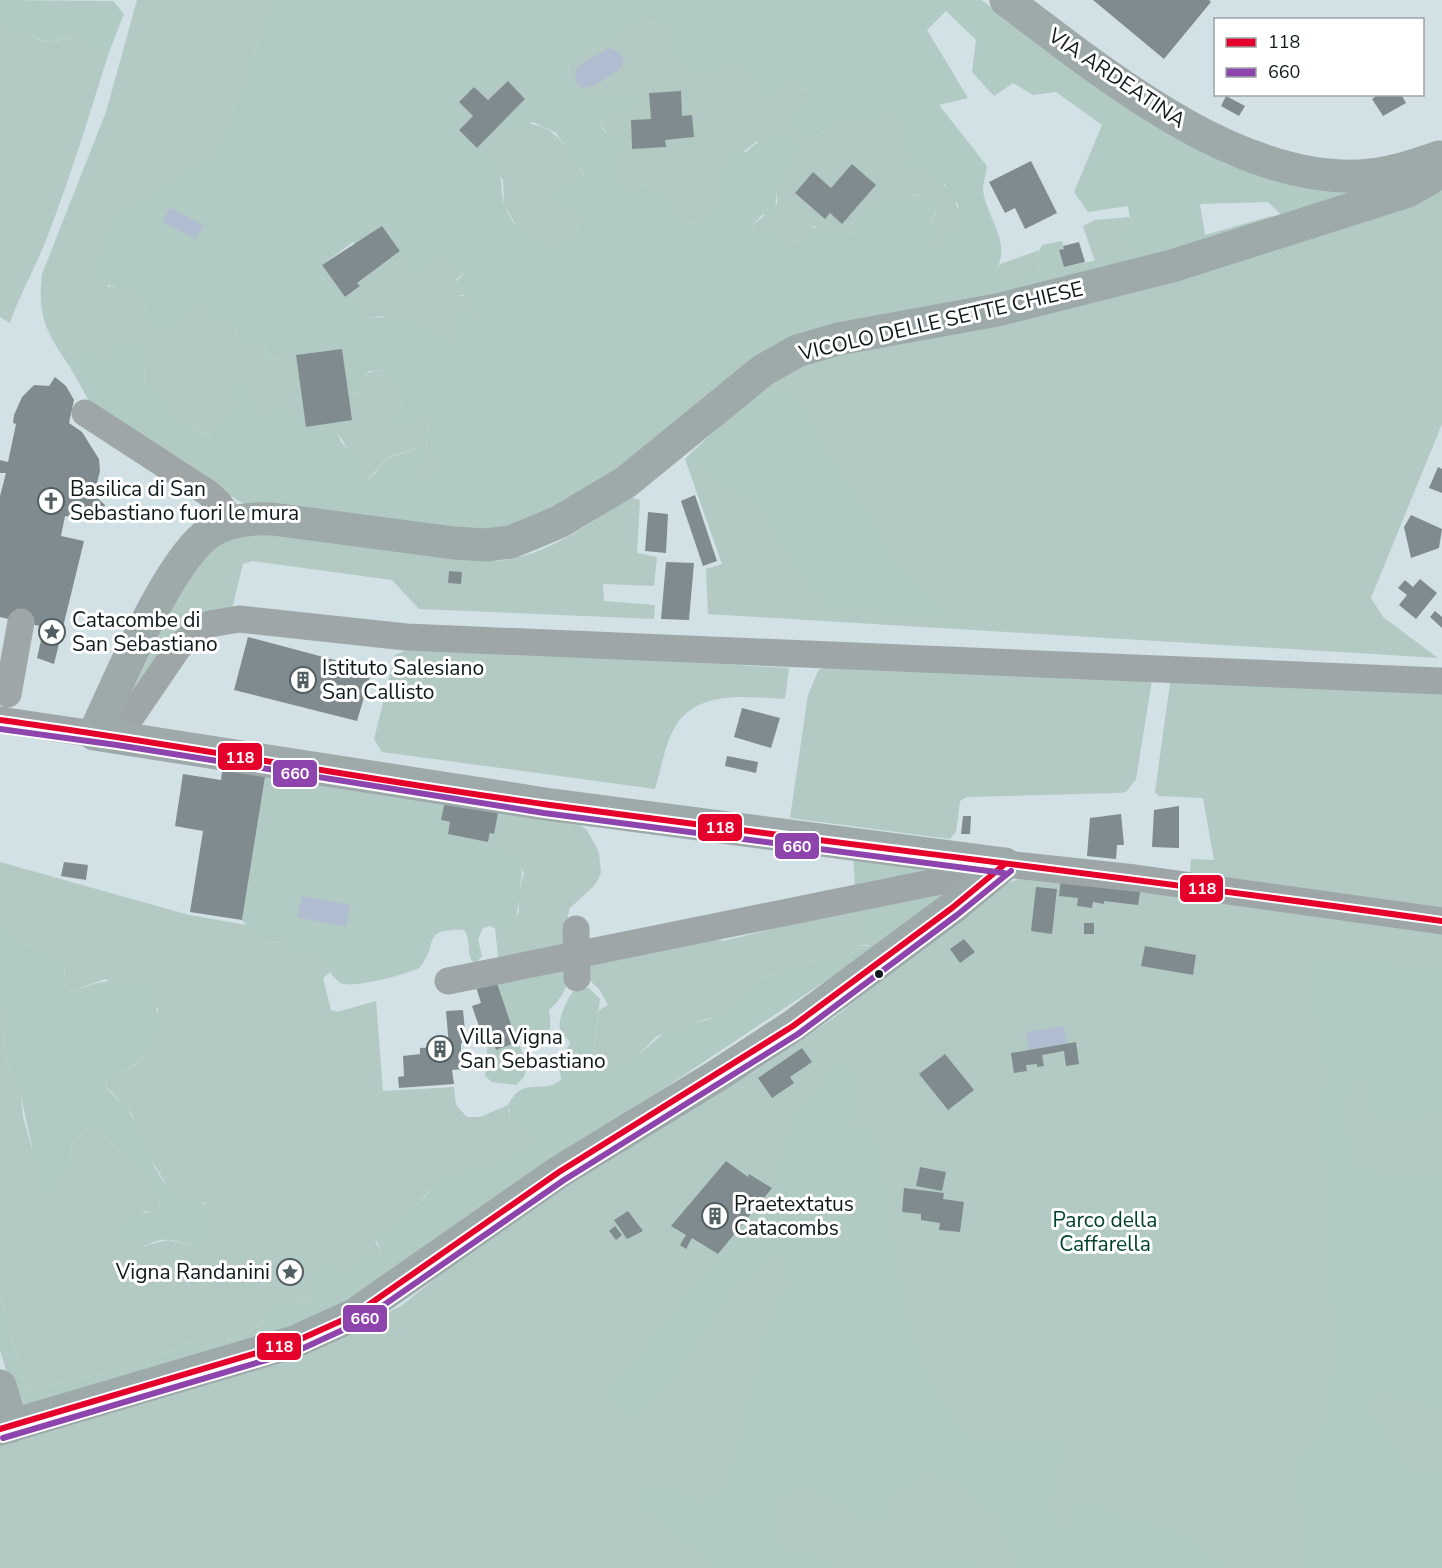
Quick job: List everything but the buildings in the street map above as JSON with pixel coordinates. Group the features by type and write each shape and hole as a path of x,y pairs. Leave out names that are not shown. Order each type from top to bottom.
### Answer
{"main road":[{"name":"VIA ARDEATINA","path":"1006,0 1143,100 1191,127 1253,155 1309,171 1348,176 1386,173 1442,156"},
{"name":"VICOLO DELLE SETTE CHIESE","path":"106,735 150,618 185,559 204,536 232,522 258,519 300,522 482,545 519,540 559,522 626,482 762,371 797,351 838,339 997,310 1172,267 1408,191 1429,179 1442,166"},
{"path":"106,735 545,804 1005,864"},
{"path":"0,1386 6,1428 294,1342 354,1315 568,1166 718,1075 793,1026 928,926 1005,864"}],"street":[{"path":"86,413 208,493 219,503 232,522"},
{"path":"0,720 106,735 191,635 210,624 239,619 406,637 1442,681"},
{"path":"8,693 21,622"},
{"path":"1005,864 1135,878 1442,921"},
{"path":"448,981 955,878"}],"green space":[{"path":"0,0 113,1 124,14 109,52 104,55 80,36 46,41 24,30 16,35 8,35 0,17"},
{"path":"137,0 274,0 216,154 171,183 107,287 123,287 137,293 146,301 144,317 172,329 199,305 233,320 236,333 263,340 268,360 296,355 304,410 271,410 253,414 231,386 231,397 238,408 212,436 169,417 165,396 144,385 145,369 119,343 101,358 76,354 70,367 50,334 41,302 42,274 106,112"},
{"path":"274,0 981,0 1169,134 1227,164 1286,183 1369,193 1289,222 1268,202 1200,204 1205,235 1271,216 1279,226 819,337 647,461 516,535 255,511 94,410 70,367 76,354 90,350 101,358 119,343 137,339 148,350 139,359 145,369 144,385 165,396 170,417 211,436 238,408 231,397 231,386 242,383 252,395 253,414 271,410 304,410 335,429 342,443 361,464 357,483 374,475 387,459 420,447 423,460 414,467 413,475 422,479 442,467 426,446 428,422 418,420 411,430 397,428 393,418 400,412 403,388 397,385 389,387 386,370 370,371 364,376 358,391 348,394 296,355 268,360 263,340 250,344 242,341 233,320 226,317 215,324 199,306 172,329 154,327 144,317 146,301 125,288 107,285 92,279 111,219 216,154","holes":["946,11 976,40 972,72 994,96 1013,83 1033,95 1056,92 1102,125 1074,192 1088,212 1128,206 1131,225 1120,236 1126,249 1145,250 1065,267 1059,251 1064,249 1062,241 1042,245 1036,261 1040,270 1001,284 995,273 1000,262 1000,241 983,190 987,166 939,105 968,98 927,30","640,21 677,28 668,45 693,80 741,61 764,98 789,82 809,92 791,119 806,141 837,124 899,115 903,128 898,144 916,151 908,156 907,170 911,176 927,172 935,186 945,184 947,198 958,204 958,228 942,237 927,257 934,234 931,220 940,207 930,196 900,195 880,203 880,208 868,208 857,223 855,235 836,229 808,228 802,229 803,240 783,244 776,231 767,224 755,232 752,226 762,215 775,212 777,188 801,148 794,142 780,137 759,142 746,152 730,151 722,169 722,194 708,218 692,223 677,219 671,201 644,184 629,190 618,184 618,174 613,168 624,148 625,134 618,128 605,132 599,125 610,116 627,114 645,100 633,87 618,97 590,96 581,91 568,76 569,64","508,81 525,99 503,121 512,132 533,122 556,133 584,175 566,183 556,193 558,209 579,213 577,233 557,247 532,238 513,223 505,206 500,173 494,162 459,130 473,116 460,102 474,87 488,100","382,226 400,251 405,267 413,275 444,258 456,271 466,271 452,286 454,294 467,296 470,308 479,312 479,321 473,321 469,314 459,313 453,322 461,333 454,343 401,320 378,317 362,319 358,304 345,297 322,265 353,242 356,245"]},
{"path":"0,17 8,35 24,30 46,42 80,36 104,55 109,52 44,246 10,323 0,317"},
{"path":"640,21 678,28 809,92 806,141 837,124 899,114 903,128 898,144 917,151 911,176 927,171 941,182 952,195 958,210 958,228 942,237 926,259 934,234 931,220 936,214 930,196 900,195 880,203 880,208 866,215 860,221 855,235 845,231 813,226 803,240 783,244 776,231 755,233 752,226 777,204 777,188 785,173 757,141 722,169 722,194 708,218 692,223 677,219 671,201 644,184 629,190 617,185 613,168 624,148 599,125 610,116 627,114 618,97 594,97 581,91 568,76 569,64"},
{"path":"503,121 534,125 553,133 584,175 566,183 579,213 577,233 557,247 532,241 517,227 504,205 503,180 477,148"},
{"path":"1442,187 1442,424 1371,598 1383,617 1438,658 708,614 706,569 722,564 685,459 743,404 797,367"},
{"path":"1130,217 1131,226 1148,250 1095,262 1083,226 1095,220"},
{"path":"1040,250 1036,261 1040,270 1001,284 995,273 1000,264"},
{"path":"400,251 405,267 413,275 444,258 466,271 456,280 460,296 467,296 479,312 479,321 473,321 454,343 382,316 362,319 345,297 360,286 357,283"},
{"path":"386,370 388,378 403,388 400,412 428,422 426,446 443,467 422,479 413,475 414,467 423,460 419,447 386,459 372,475 356,484 350,458 343,442 339,435 325,424 348,394 356,393 366,375 373,371"},
{"path":"769,383 792,391 903,573 948,612 934,621 833,608 810,587 751,496 723,490 703,465 685,459"},
{"path":"630,497 640,500 637,553 657,557 654,586 603,584 604,601 655,605 654,619 419,609 392,580 252,561 243,564 231,613 194,618 183,623 119,713 190,566 232,532 302,532 495,561 532,553 566,538"},
{"path":"416,646 789,668 785,699 724,698 696,706 684,715 668,741 655,789 382,752 374,739 395,655"},
{"path":"825,666 1152,680 1136,779 1126,792 1117,793 967,797 960,801 956,832 950,839 790,818 808,695 818,671"},
{"path":"1171,676 1442,690 1442,910 1190,872 1191,859 1214,860 1203,798 1159,796 1155,792"},
{"path":"266,771 447,792 442,821 450,822 517,857 523,865 515,927 505,933 490,926 483,928 478,939 482,956 475,964 470,957 468,938 464,930 450,930 436,935 419,968 392,977 357,984 338,981 322,957 293,951 285,942 263,943 242,920"},
{"path":"500,803 573,820 587,830 599,852 601,873 595,885 570,908 568,915 570,951 499,965 495,928 505,933 519,912 518,897 524,873 517,857 488,842"},
{"path":"853,852 951,864 855,887"},
{"path":"0,862 189,915 247,925 263,943 285,942 293,951 322,957 330,972 323,978 331,1010 337,1012 376,1001 383,1091 454,1087 456,1105 467,1117 480,1117 508,1105 509,1113 522,1118 518,1125 540,1138 535,1145 515,1155 452,1174 433,1188 402,1220 375,1242 382,1251 376,1259 364,1258 344,1269 315,1269 318,1289 315,1297 306,1301 278,1303 267,1313 262,1324 234,1338 188,1343 139,1365 27,1391 0,1296 0,1004 10,1022 3,1037 9,1069 21,1096 23,1117 32,1149 58,1183 68,1171 72,1143 88,1129 99,1130 117,1150 139,1166 160,1204 159,1210 143,1212 144,1246 168,1240 193,1246 206,1203 182,1199 169,1189 151,1159 132,1114 105,1085 109,1077 133,1067 147,1052 155,1033 158,1008 105,979 70,992 66,991 64,966 56,957 22,943 0,921"},
{"name":"Parco della Caffarella","path":"1025,877 1442,930 1442,1568 0,1568 0,1441 340,1336 401,1306 519,1212 687,1109 754,1072 835,1017 993,888"},
{"path":"955,885 866,954 633,1109 322,1323 28,1407 19,1403 14,1397 0,1350 0,1296 27,1391 139,1365 188,1343 234,1338 262,1324 273,1306 284,1302 306,1301 315,1297 317,1289 315,1269 319,1264 344,1269 364,1258 376,1259 382,1251 375,1239 400,1220 447,1177 463,1169 517,1154 535,1144 539,1138 518,1125 521,1118 511,1116 508,1105 520,1090 546,1086 561,1080 559,1064 570,1043 561,1031 561,1015 576,988 589,988 600,999 594,1050 598,1077 637,1056 666,1031 731,1013 734,1001 762,978 798,964 844,954 855,946 869,946 858,908"},
{"path":"858,908 869,945 855,946 844,954 798,964 762,978 734,1001 731,1013 719,1019 709,1018 657,1036 637,1056 598,1077 594,1050 599,1010 608,1005 599,989 584,975 584,967 706,936 723,941"},
{"path":"0,921 22,943 56,957 64,966 66,991 119,980 149,986 155,1001 157,1016 157,1030 153,1042 137,1063 109,1077 105,1085 123,1104 137,1125 164,1182 176,1194 207,1205 211,1209 209,1233 200,1246 171,1240 137,1245 121,1235 122,1225 139,1214 159,1210 160,1204 139,1166 117,1150 99,1130 88,1129 72,1143 68,1171 58,1183 58,1194 52,1198 40,1185 21,1096 9,1069 3,1037 10,1022 0,1005"},
{"path":"1337,954 1442,970 1442,1113 1411,1122 1382,1122 1366,1107 1367,1086 1350,1075 1346,1119 1352,1167 1442,1178 1442,1407 1373,1395 1367,1407 1405,1467 1442,1470 1442,1568 1300,1568 1304,1550 1293,1460 1324,1430 1336,1336 1325,1271 1327,1171 1318,1124 1327,1077 1308,982 1312,962"},
{"path":"560,964 569,973 568,979 563,994 549,1010 548,1034 539,1045 518,1043 528,1064 524,1077 516,1085 492,1082 485,1076 489,1029 496,1049 517,1042 496,980"},
{"path":"845,1064 862,1087 850,1123 856,1128 863,1125 878,1142 896,1258 913,1334 926,1370 944,1404 966,1437 994,1442 1046,1432 1065,1443 1051,1502 1058,1523 1068,1525 1072,1510 1082,1499 1173,1529 1229,1568 1017,1568 1018,1564 1004,1538 996,1515 965,1489 927,1474 885,1498 887,1520 866,1523 844,1504 796,1486 775,1502 775,1544 856,1568 717,1568 635,1501 649,1484 674,1486 702,1504 727,1484 766,1329 788,1282 777,1252 729,1293 676,1373 633,1422 603,1397 759,1208 768,1205 792,1120 833,1067"},
{"path":"936,1556 975,1562 992,1568 916,1568"}],"water":[{"path":"608,48 619,52 623,60 622,68 594,86 583,88 575,81 576,68"},
{"path":"170,208 203,225 196,239 162,222"},
{"path":"302,896 350,905 346,927 297,917"},
{"path":"1064,1026 1067,1043 1029,1050 1026,1032"}],"transit line":[{"name":"118","path":"0,720 550,805 1442,921"},
{"name":"660","path":"0,729 117,745 544,813 1004,873"},
{"name":"118","path":"0,1429 294,1342 354,1315 559,1172 793,1026 952,908 1005,864"},
{"name":"660","path":"3,1438 297,1351 358,1323 564,1180 798,1034 957,915 1011,871"}],"place":[{"name":"Basilica di San Sebastiano fuori le mura","path":"51,501"},
{"name":"Catacombe di San Sebastiano","path":"52,632"},
{"name":"Istituto Salesiano San Callisto","path":"303,680"},
{"name":"Villa Vigna San Sebastiano","path":"440,1049"},
{"name":"Praetextatus Catacombs","path":"715,1216"},
{"name":"Vigna Randanini","path":"290,1272"}]}
